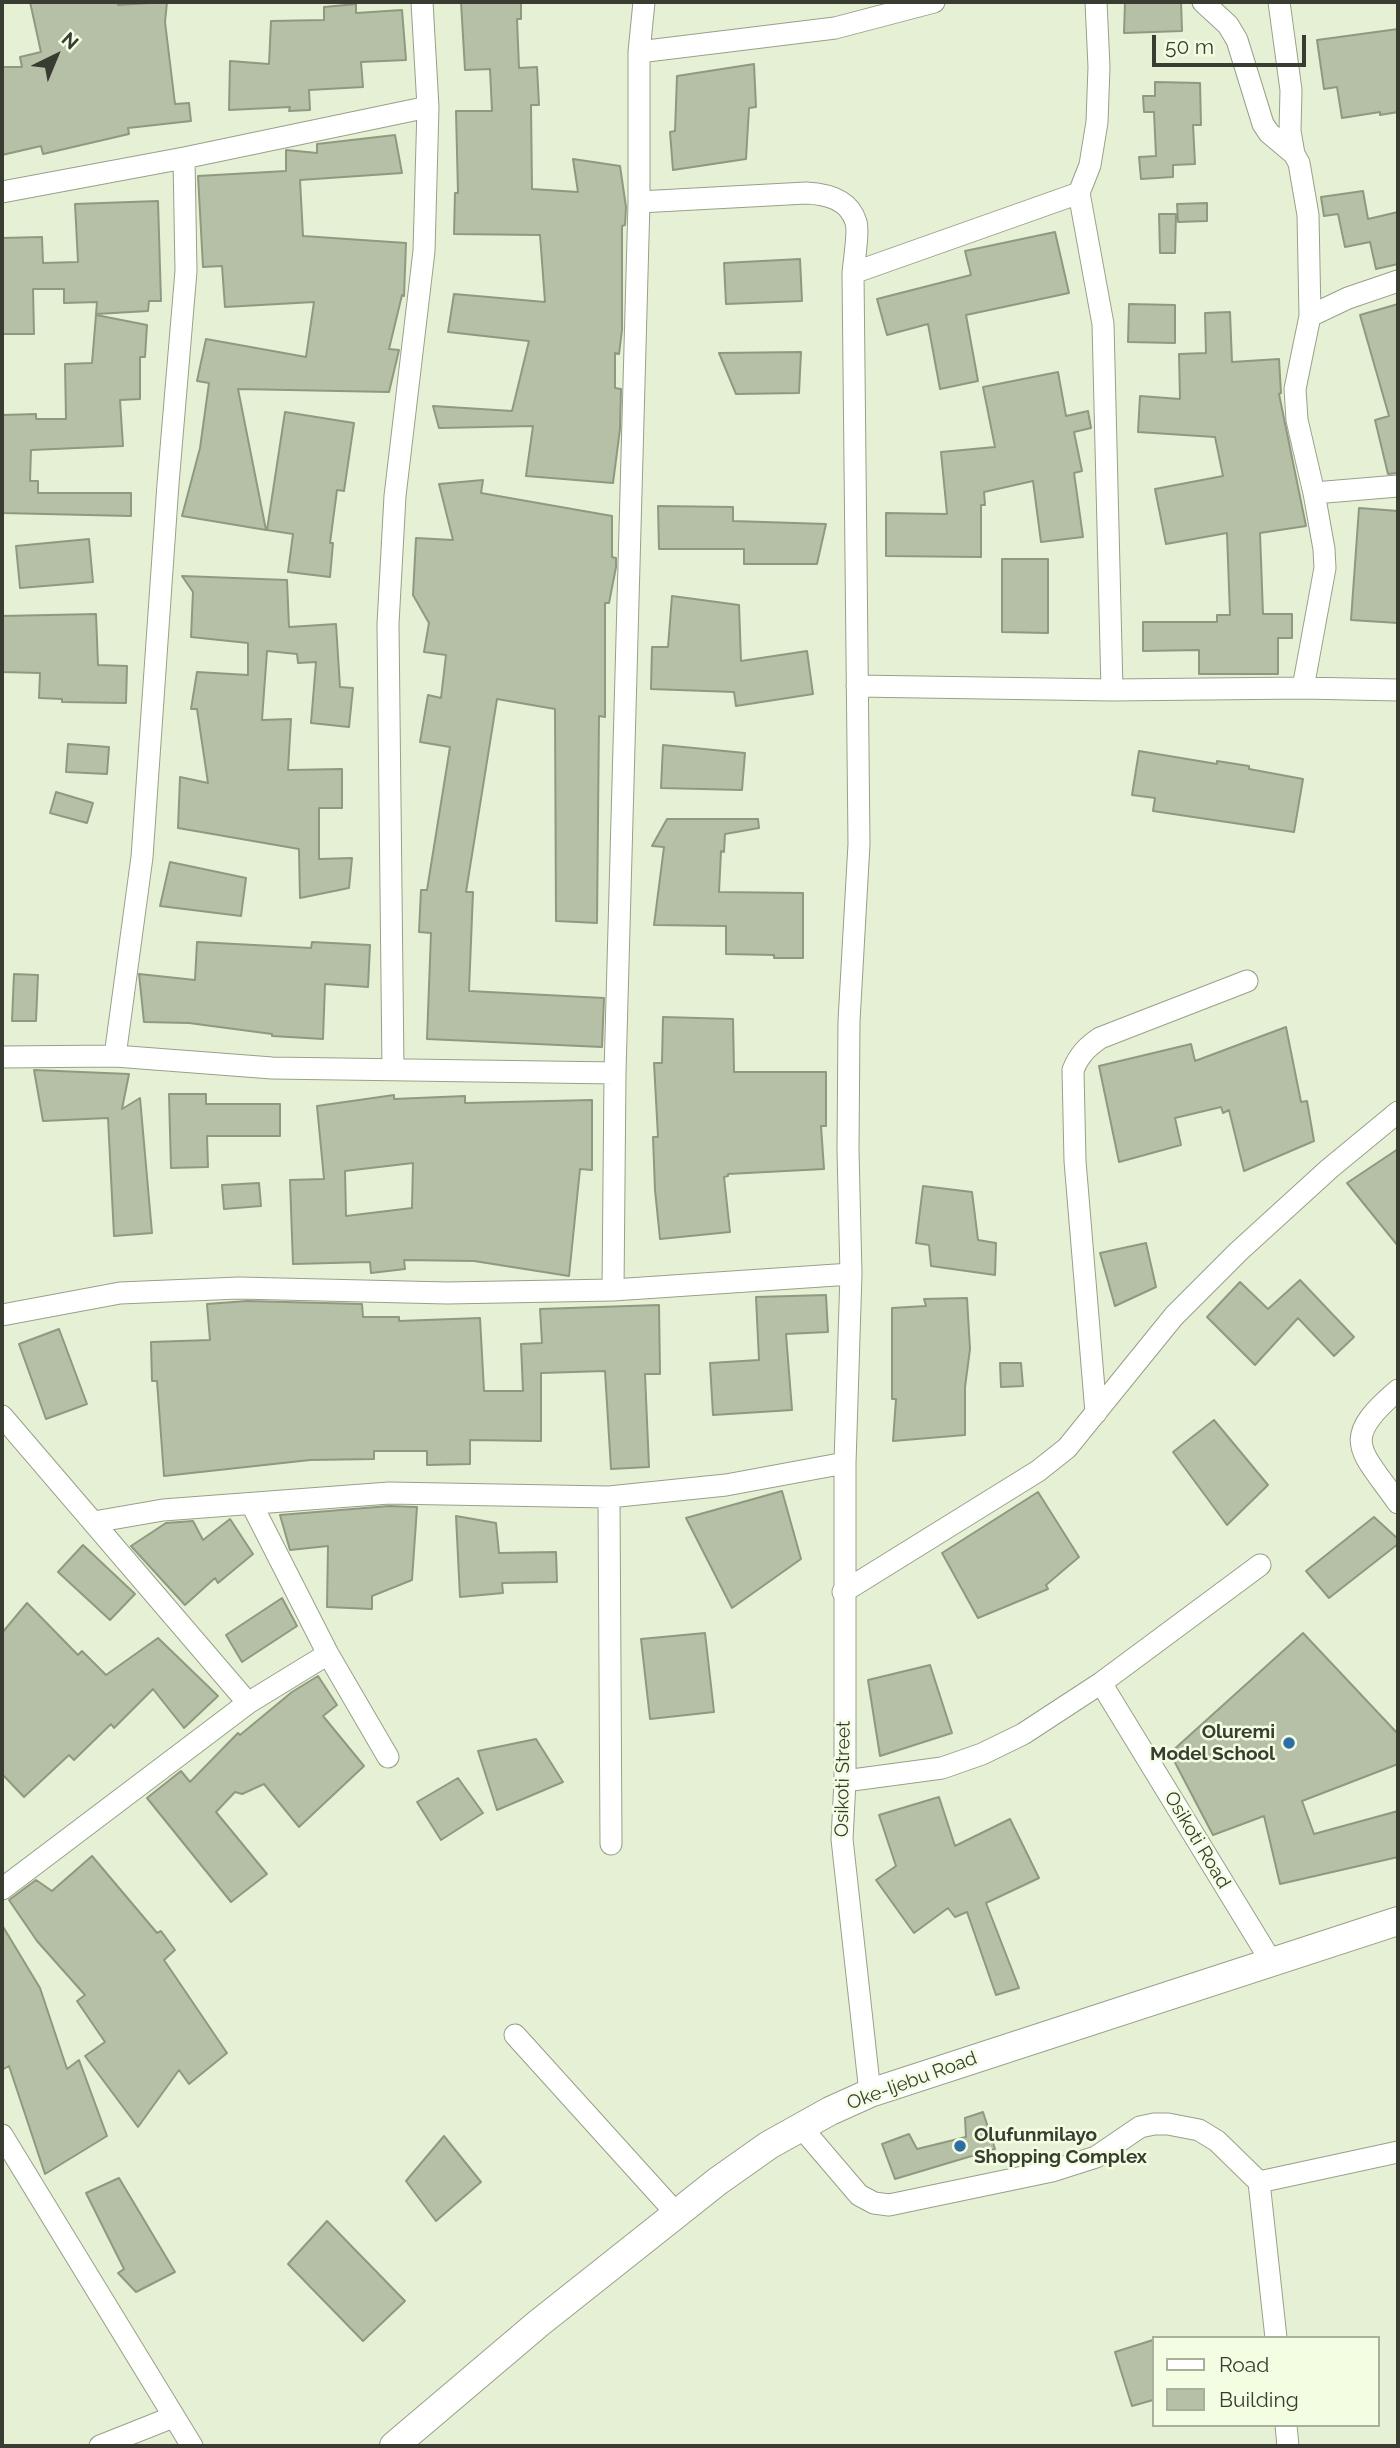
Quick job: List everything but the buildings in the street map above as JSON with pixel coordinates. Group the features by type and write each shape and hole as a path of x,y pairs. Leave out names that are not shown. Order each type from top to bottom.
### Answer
{"main road":[{"name":"Oke-Ijebu Road","path":"394,2446 539,2323 718,2180 801,2127 870,2093 1398,1921"}],"street":[{"path":"393,1069 388,624 395,496 424,251 428,107 422,2"},
{"path":"613,1290 615,1073 639,202 639,52 644,2"},
{"path":"639,52 835,28 934,2"},
{"path":"1096,2 1099,67 1097,122 1090,165 1079,193 1103,324 1112,690"},
{"path":"1203,2 1228,25 1237,40 1263,124 1269,133 1294,154"},
{"path":"1279,2 1291,90 1290,131 1308,215 1310,316 1294,389 1297,420 1314,493 1325,568 1303,688"},
{"path":"2,192 184,158 428,107"},
{"path":"115,1056 142,857 187,271 184,158"},
{"name":"Osikoti Street","path":"639,202 806,193 828,195 844,204 856,222 853,272 859,844 849,1034 851,1274 845,1463 845,1782 842,1839 870,2093"},
{"path":"853,272 1079,193"},
{"path":"1310,316 1348,298 1398,281"},
{"path":"1314,493 1398,486"},
{"path":"857,686 1112,690 1398,690"},
{"path":"1096,1413 1075,1161 1073,1070 1087,1047 1100,1038 1247,981"},
{"path":"2,1057 115,1056 272,1068 615,1073"},
{"path":"844,1592 1038,1471 1067,1448 1174,1316 1239,1251 1329,1169 1398,1112"},
{"path":"2,1315 120,1293 212,1289 447,1293 613,1290 851,1274"},
{"path":"1398,1390 1378,1407 1365,1425 1360,1443 1365,1457 1398,1503"},
{"path":"2,1416 248,1703"},
{"path":"94,1522 163,1510 389,1493 609,1497 726,1485 845,1463"},
{"path":"609,1497 611,1844"},
{"path":"252,1505 328,1654 387,1756"},
{"path":"845,1782 942,1768 982,1754 1023,1734 1101,1683 1260,1565"},
{"path":"2,1889 248,1703 328,1654"},
{"name":"Osikoti Road","path":"1101,1683 1271,1961"},
{"path":"515,2035 676,2213"},
{"path":"801,2127 859,2194 874,2203 889,2205 1052,2171 1096,2157 1140,2127 1154,2124 1199,2130 1217,2141 1259,2182 1276,2336"},
{"path":"2,2136 8,2162 192,2446"},
{"path":"1259,2182 1398,2152"},
{"path":"100,2446 173,2417"},
{"path":"1286,2427 1288,2446"}],"place":[{"name":"Oluremi Model School","path":"1289,1743"},
{"name":"Olufunmilayo Shopping Complex","path":"960,2146"}]}
